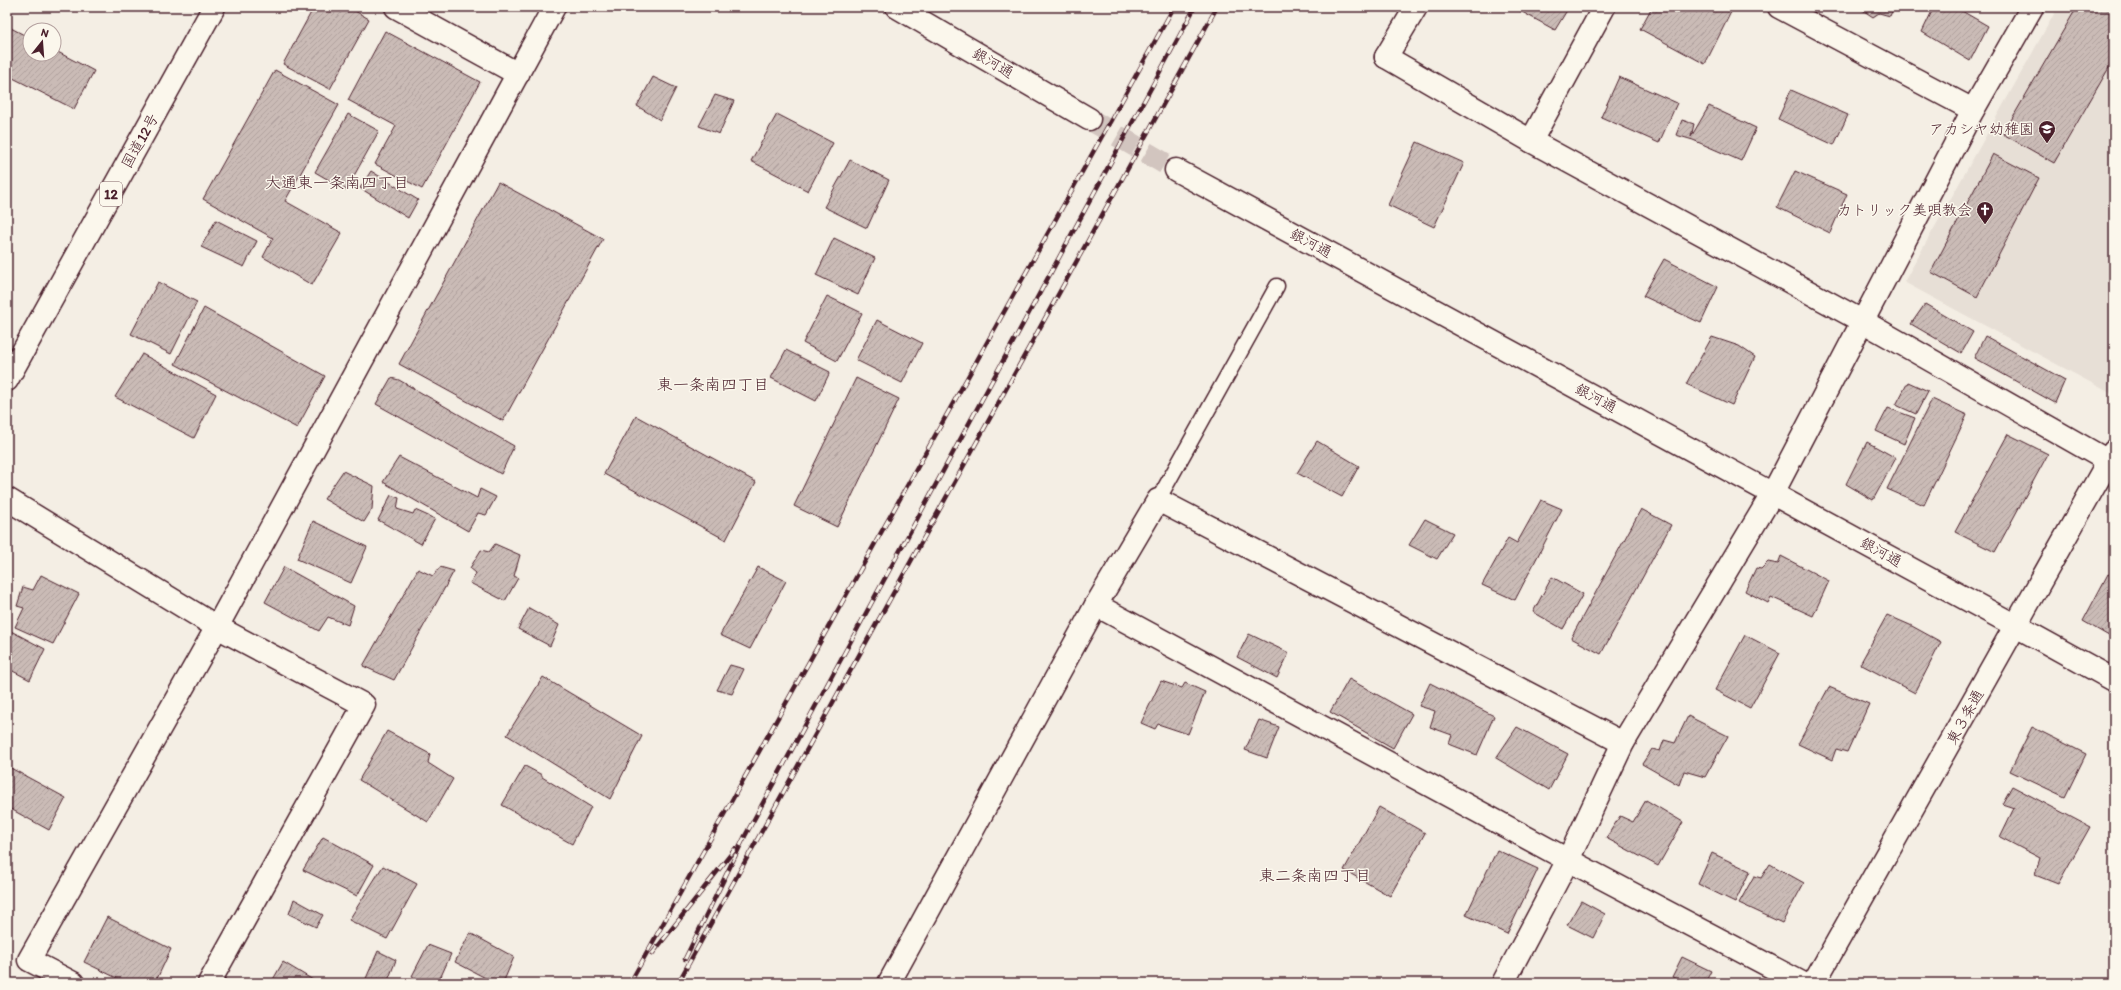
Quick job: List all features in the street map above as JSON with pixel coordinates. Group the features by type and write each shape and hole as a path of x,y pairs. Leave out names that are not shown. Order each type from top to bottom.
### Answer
{"main road":[{"name":"国道12号","path":"7,380 214,7"},
{"path":"396,7 518,74"},
{"path":"73,983 29,960 217,627 554,7"},
{"name":"銀河通","path":"897,7 1089,119"},
{"path":"1416,7 1386,57 1531,141 2111,456"},
{"path":"1531,141 1604,7"},
{"path":"1779,7 1973,110"},
{"path":"1503,983 1568,860 1623,743 1773,493 1973,110 2032,7"},
{"name":"銀河通","path":"1176,170 1773,493 2114,680"},
{"name":"東３条通","path":"1814,983 2111,456"},
{"path":"7,499 217,627 364,705 209,983"},
{"path":"889,983 1096,605 1158,500 1623,743"},
{"path":"1096,605 1568,860 1802,983"}],"lane":[{"path":"1158,500 1277,286"}],"shaded area":[{"name":"アカシヤ幼稚園","path":"2058,7 2114,7 2114,395 1904,282"}],"building":[{"path":"314,7 348,7 369,19 330,89 283,64"},
{"path":"1513,7 1569,7 1555,30"},
{"path":"1652,7 1721,7 1731,12 1705,64 1640,29"},
{"path":"1862,7 1894,7 1890,16 1879,13 1873,17 1861,9"},
{"path":"1934,7 1955,7 1988,26 1970,61 1922,32"},
{"path":"2077,7 2114,7 2114,59 2054,163 2003,134"},
{"path":"7,26 22,34 22,62 62,62 62,54 94,71 74,109 7,75"},
{"path":"385,31 480,82 422,189 375,164 396,126 348,100"},
{"path":"275,70 339,105 285,201 342,233 312,285 263,257 273,238 203,199"},
{"path":"653,77 676,88 660,120 637,106"},
{"path":"1619,77 1677,103 1659,143 1601,117"},
{"path":"1791,90 1848,115 1834,145 1778,119"},
{"path":"715,95 734,101 719,134 699,126"},
{"path":"1709,106 1756,128 1741,161 1693,140 1676,135 1682,120 1694,124 1691,137"},
{"path":"348,114 379,131 346,190 315,172"},
{"path":"777,114 833,143 808,191 751,161"},
{"path":"1417,142 1464,163 1434,227 1388,205"},
{"name":"カトリック美唄教会","path":"1993,154 2039,178 1977,297 1931,272"},
{"path":"850,160 889,180 867,228 824,207"},
{"path":"371,171 418,200 408,218 360,188"},
{"path":"1795,171 1847,194 1830,233 1777,207"},
{"path":"498,182 603,239 503,421 399,364"},
{"path":"216,220 257,241 244,267 201,247"},
{"path":"834,238 875,258 858,295 816,275"},
{"path":"1664,259 1718,287 1701,323 1643,296"},
{"path":"158,282 197,302 171,354 131,334"},
{"path":"827,296 862,313 837,361 803,343"},
{"path":"1925,304 1973,332 1961,353 1911,324"},
{"path":"204,308 325,376 297,428 175,364"},
{"path":"877,320 922,343 902,383 856,360"},
{"path":"1985,336 2065,380 2055,403 1974,358"},
{"path":"1712,337 1739,346 1755,357 1732,405 1686,384"},
{"path":"786,350 830,372 816,401 771,378"},
{"path":"142,354 216,394 194,438 115,397"},
{"path":"391,378 399,380 514,446 501,474 376,404"},
{"path":"856,378 899,399 837,527 794,506"},
{"path":"1908,382 1928,391 1916,414 1896,405"},
{"path":"1932,399 1967,415 1924,505 1887,489"},
{"path":"1888,408 1915,418 1904,444 1876,431"},
{"path":"636,416 756,482 726,540 604,474"},
{"path":"2008,434 2048,454 1995,552 1955,532"},
{"path":"1317,441 1359,466 1342,497 1297,473"},
{"path":"1867,442 1896,458 1873,500 1846,484"},
{"path":"399,457 477,498 480,489 496,497 486,515 478,513 468,531 383,482"},
{"path":"343,471 374,486 372,509 364,522 324,499"},
{"path":"391,495 399,498 397,509 413,514 415,510 435,519 421,544 378,520"},
{"path":"1541,500 1562,509 1515,600 1482,585 1508,538 1517,543"},
{"path":"1641,509 1671,525 1601,654 1571,638"},
{"path":"1425,519 1453,533 1437,559 1409,545"},
{"path":"313,521 367,547 351,583 297,559"},
{"path":"495,544 520,555 514,576 518,578 505,601 470,583 476,573 470,568 481,550 489,552"},
{"path":"1781,556 1829,581 1813,616 1771,597 1768,603 1745,591 1756,568 1761,569 1768,562 1778,564"},
{"path":"284,567 354,606 348,625 328,617 319,631 265,602"},
{"path":"440,567 454,571 394,680 363,666 418,569 433,576"},
{"path":"758,567 786,581 750,649 720,635"},
{"path":"2108,574 2114,577 2114,639 2083,621"},
{"path":"41,575 79,594 53,644 15,627 24,608 17,606 23,587 33,590"},
{"path":"1552,577 1583,594 1563,629 1533,612"},
{"path":"529,608 559,625 550,646 518,629"},
{"path":"1887,615 1910,625 1941,642 1915,693 1860,664"},
{"path":"7,629 45,649 30,680 7,668"},
{"path":"1249,634 1289,653 1277,678 1237,657"},
{"path":"1745,635 1780,653 1750,708 1715,690"},
{"path":"730,665 744,669 732,694 717,690"},
{"path":"543,677 642,736 610,799 507,735"},
{"path":"1349,679 1412,714 1393,748 1330,712"},
{"path":"1161,681 1182,688 1185,683 1205,692 1188,734 1158,724 1155,729 1141,723"},
{"path":"1430,683 1494,716 1477,755 1449,744 1452,735 1430,727 1435,711 1419,706"},
{"path":"1829,687 1869,704 1847,752 1836,749 1832,760 1798,744"},
{"path":"1688,716 1728,736 1705,777 1684,771 1679,785 1642,764 1652,749 1660,751 1664,740 1675,743"},
{"path":"1259,720 1279,727 1267,758 1245,750"},
{"path":"1517,727 1568,754 1549,790 1496,758"},
{"path":"2032,727 2086,754 2065,797 2010,771"},
{"path":"387,731 430,754 428,763 453,779 428,822 359,780"},
{"path":"7,766 66,798 49,830 7,807"},
{"path":"525,766 542,775 542,777 591,807 572,844 502,805"},
{"path":"2012,786 2090,827 2058,884 2035,875 2040,858 2000,837 2014,808 2002,804"},
{"path":"1646,800 1683,822 1658,866 1606,838 1620,816 1633,822"},
{"path":"1379,807 1425,833 1390,896 1344,870"},
{"path":"323,837 374,865 357,896 303,870"},
{"path":"1497,850 1538,869 1507,934 1466,915"},
{"path":"1712,853 1750,871 1735,902 1698,884"},
{"path":"1770,864 1804,883 1782,923 1739,903 1754,876 1761,878"},
{"path":"383,866 417,884 387,939 349,920"},
{"path":"294,899 323,915 316,927 289,914"},
{"path":"1581,901 1605,914 1593,938 1567,925"},
{"path":"107,917 171,949 155,983 127,983 84,962"},
{"path":"470,933 514,957 503,983 495,983 455,962"},
{"path":"428,945 451,954 438,983 427,983 412,976"},
{"path":"378,951 396,960 387,983 364,983"},
{"path":"1682,957 1711,971 1705,983 1685,983 1672,977"},
{"path":"283,962 318,983 271,983"}],"tunnel":[{"path":"1089,119 1176,170"}],"railway":[{"path":"630,983 1174,7"},
{"path":"685,959 745,836 1195,7"},
{"path":"678,983 1217,7"},
{"path":"652,954 735,849"}],"place":[{"name":"アカシヤ幼稚園","path":"2047,144"},
{"name":"カトリック美唄教会","path":"1985,225"}],"district":[{"name":"大通東一条南四丁目","path":"337,182"},
{"name":"東一条南四丁目","path":"713,384"},
{"name":"東二条南四丁目","path":"1315,875"}]}
